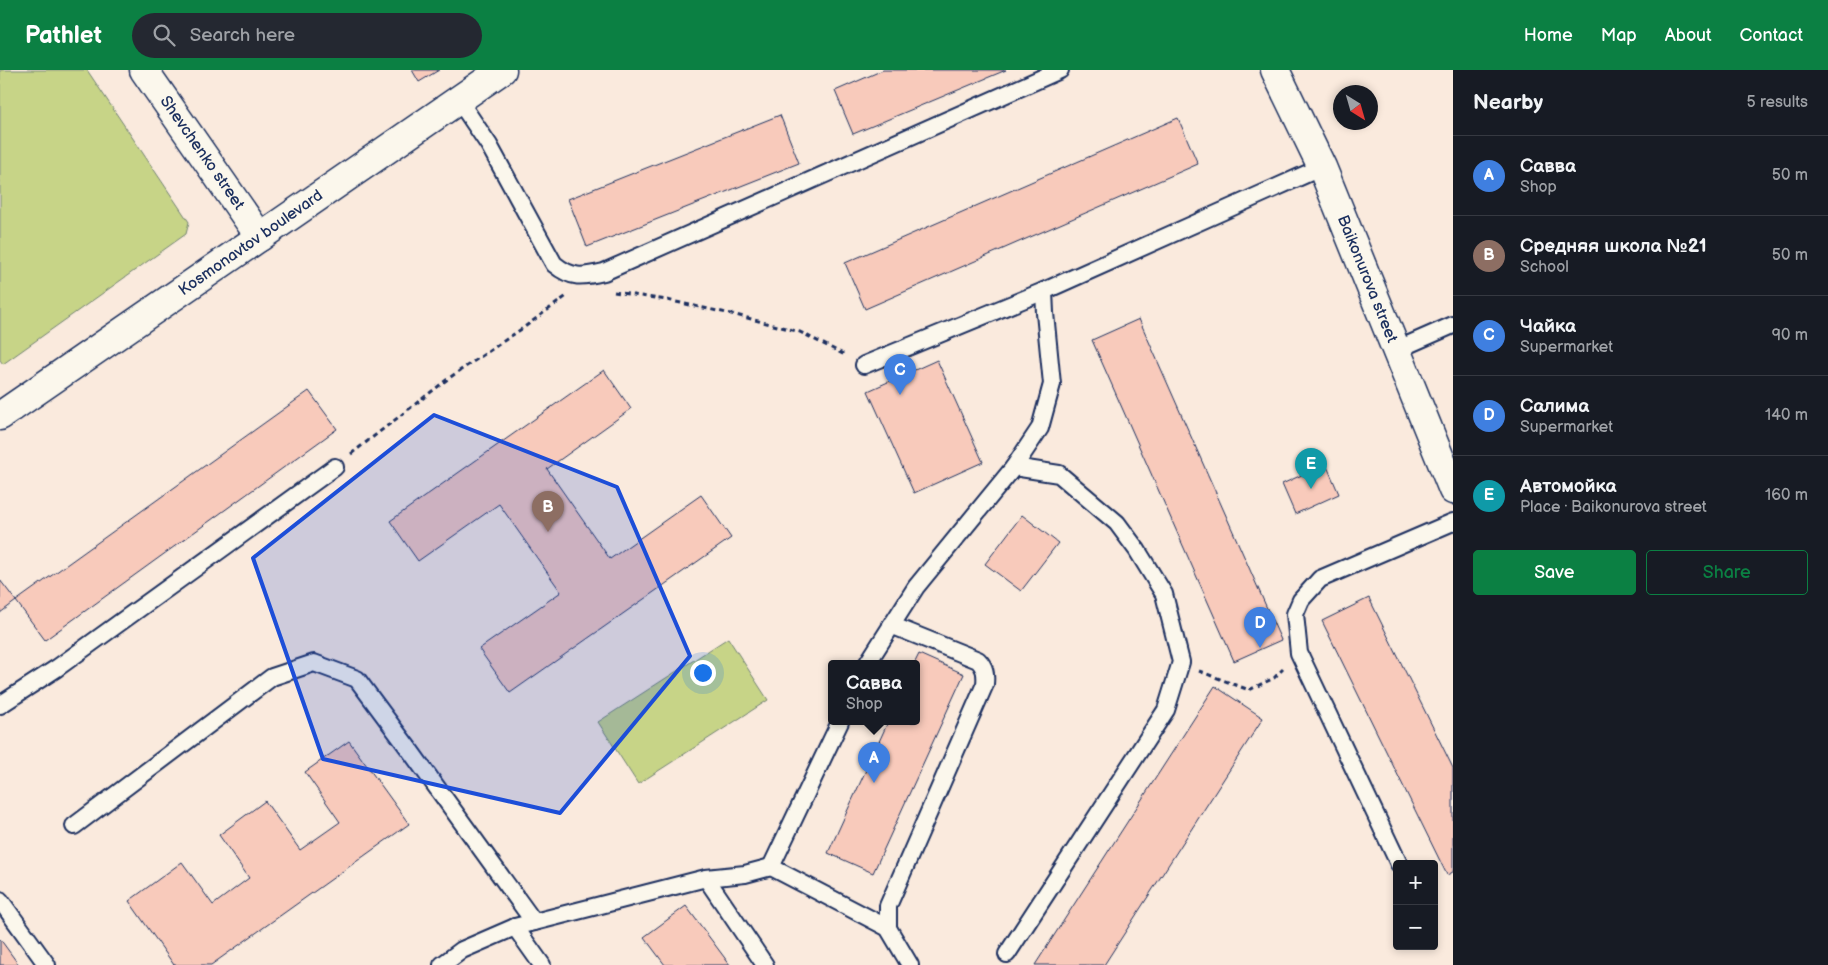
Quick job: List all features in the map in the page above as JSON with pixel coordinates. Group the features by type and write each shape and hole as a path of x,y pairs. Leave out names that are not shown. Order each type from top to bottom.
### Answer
{"street":[{"name":"Shevchenko street","path":"144,70 260,237"},
{"name":"Kosmonavtov boulevard","path":"0,416 502,70"},
{"name":"Baikonurova street","path":"1275,70 1322,167 1453,490"}],"lane":[{"path":"458,99 489,145 554,264 564,273 586,276 604,272 1060,70"},
{"path":"864,365 1044,291 1322,167"},
{"path":"869,660 916,587 1014,467 1040,428 1052,384 1044,291"},
{"path":"1396,350 1453,325"},
{"path":"0,706 57,668 335,467"},
{"path":"1007,954 1166,710 1181,662 1164,594 1137,550 1117,523 1059,474 1014,467"},
{"path":"1397,860 1299,653 1295,614 1301,600 1320,579 1453,522"},
{"path":"891,625 978,660 982,664 986,675 985,684 888,906 888,928 910,965"},
{"path":"74,826 272,677 314,663 356,679 534,922"},
{"path":"771,867 839,725"},
{"path":"442,965 462,950 534,922 706,878 745,874 771,867 888,928"},
{"path":"706,878 766,965"},
{"path":"0,900 47,965"},
{"path":"515,928 542,965"}],"path":[{"path":"335,467 449,378 567,297 586,276 610,291 667,300 736,315 800,332 864,365"},
{"path":"1181,662 1214,678 1249,690 1274,678 1299,653"}],"highlighted area":[{"path":"434,415 617,487 690,656 560,813 323,759 253,558"}],"green space":[{"path":"0,70 87,70 189,222 186,234 3,364 0,360"},
{"path":"728,638 768,700 638,784 598,722"}],"building":[{"path":"412,70 439,70 419,82"},
{"path":"883,70 1006,70 853,134 835,91"},
{"path":"780,115 799,163 587,247 568,199"},
{"path":"1178,118 1198,164 865,309 845,263"},
{"path":"1139,319 1281,640 1234,661 1092,340"},
{"path":"937,360 983,462 914,493 868,391"},
{"path":"604,370 631,409 547,469 610,559 701,495 731,538 510,693 479,649 561,592 499,504 418,561 390,521"},
{"path":"309,391 337,429 45,640 16,601"},
{"path":"1326,464 1339,494 1295,514 1282,484"},
{"path":"1022,515 1058,543 1021,591 985,564"},
{"path":"0,580 16,601 0,613"},
{"path":"1369,598 1453,768 1453,872 1447,875 1322,621"},
{"path":"919,654 964,674 873,873 828,853 887,725 920,725 920,660 916,660"},
{"path":"1215,686 1263,718 1104,965 1035,965"},
{"path":"349,741 409,824 211,965 174,965 129,901 182,862 213,905 249,878 219,835 265,801 300,850 340,822 305,772"},
{"path":"686,906 730,965 665,965 644,937"},
{"path":"0,939 19,965 0,965"}],"place":[{"name":"Чайка","path":"900,395"},
{"name":"Автомойка","path":"1311,489"},
{"name":"Средняя школа №21","path":"548,532"},
{"name":"Салима","path":"1260,648"},
{"name":"Савва","path":"874,783"}]}
